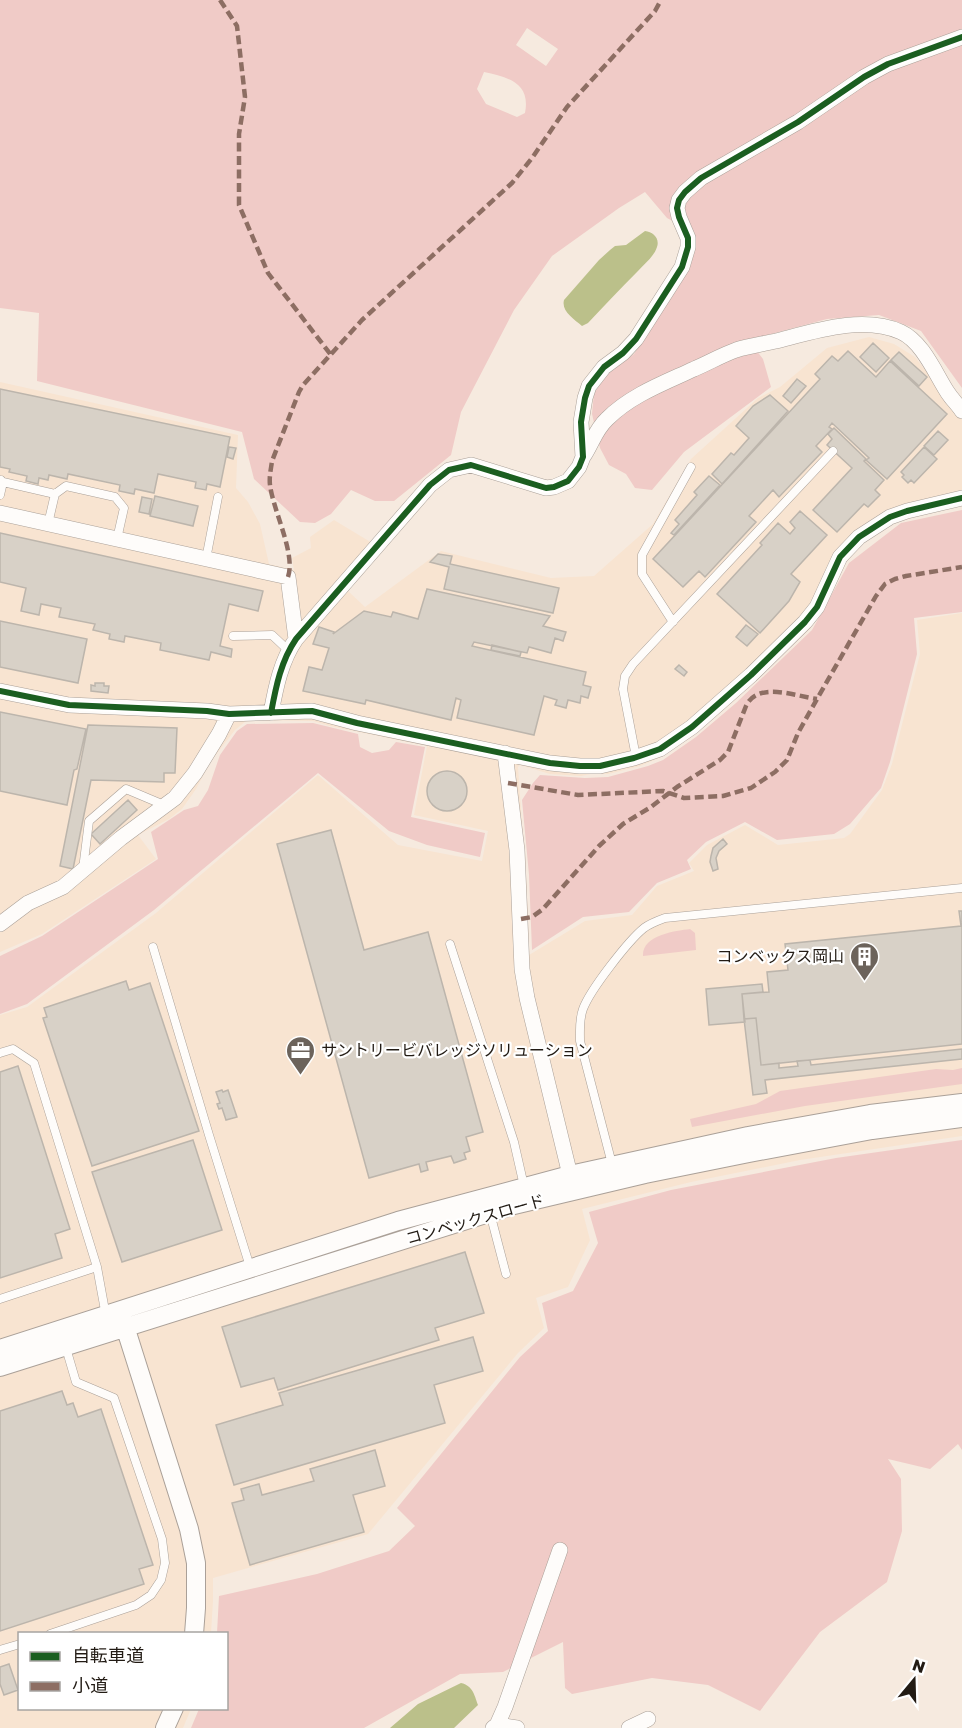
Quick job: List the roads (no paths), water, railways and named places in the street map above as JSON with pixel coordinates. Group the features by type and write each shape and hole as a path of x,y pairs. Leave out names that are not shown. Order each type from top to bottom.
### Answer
{"street":[{"path":"583,457 581,422 589,386 604,367 623,353 636,339 682,267 688,247 688,238 677,208 679,200 686,192 701,178 798,122 864,77 888,64 962,37"},
{"path":"271,713 279,675 292,645 430,485 449,470 471,465 546,488 554,487 568,481 579,467 598,429 608,418 650,390 736,350 806,333 843,327 867,325 886,327 904,333 926,357 962,411"},
{"path":"0,692 69,705 229,714 312,711 550,763 600,766 660,749 692,727 751,675 805,622 817,607 840,557 859,537 890,517 962,498"},
{"path":"0,513 288,577 292,645"},
{"path":"0,924 28,903 63,887 175,798 195,773 229,714"},
{"path":"505,753 517,850 522,969 570,1175"},
{"name":"コンベックスロード","path":"526,1194 570,1175 748,1136 870,1114 962,1102"},
{"name":"コンベックスロード","path":"0,1349 63,1338 115,1322 254,1277 398,1221 488,1205 526,1194 872,1130 962,1118"},
{"path":"115,1322 189,1529 196,1563 194,1632"},
{"name":"コンベックスロード","path":"0,1367 63,1338"},
{"path":"517,1728 495,1727 505,1707 560,1550"},
{"path":"165,1728 173,1710"},
{"path":"629,1728 648,1719"}],"lane":[{"path":"636,757 623,689 625,676 633,664 833,451"},
{"path":"673,622 642,574 642,555 691,467"},
{"path":"0,495 2,480 55,494"},
{"path":"48,524 55,494 66,486 115,497 124,508 117,539"},
{"path":"206,558 218,497"},
{"path":"233,636 272,635 292,645"},
{"path":"83,870 89,821 126,789 166,805"},
{"path":"612,1166 580,1041 579,1026 582,1011 591,993 644,928 665,918 962,888"},
{"path":"450,944 514,1142 526,1194"},
{"path":"153,947 254,1277"},
{"path":"0,1053 13,1049 34,1063 115,1322"},
{"path":"488,1205 506,1274"},
{"path":"0,1299 97,1268"},
{"path":"56,1632 136,1605 151,1595 161,1580 165,1563 162,1539 114,1398 76,1382 63,1338"},
{"path":"0,1650 18,1645"}],"place":[{"name":"コンベックス岡山","path":"865,982"},
{"name":"サントリービバレッジソリューション","path":"300,1076"}]}
